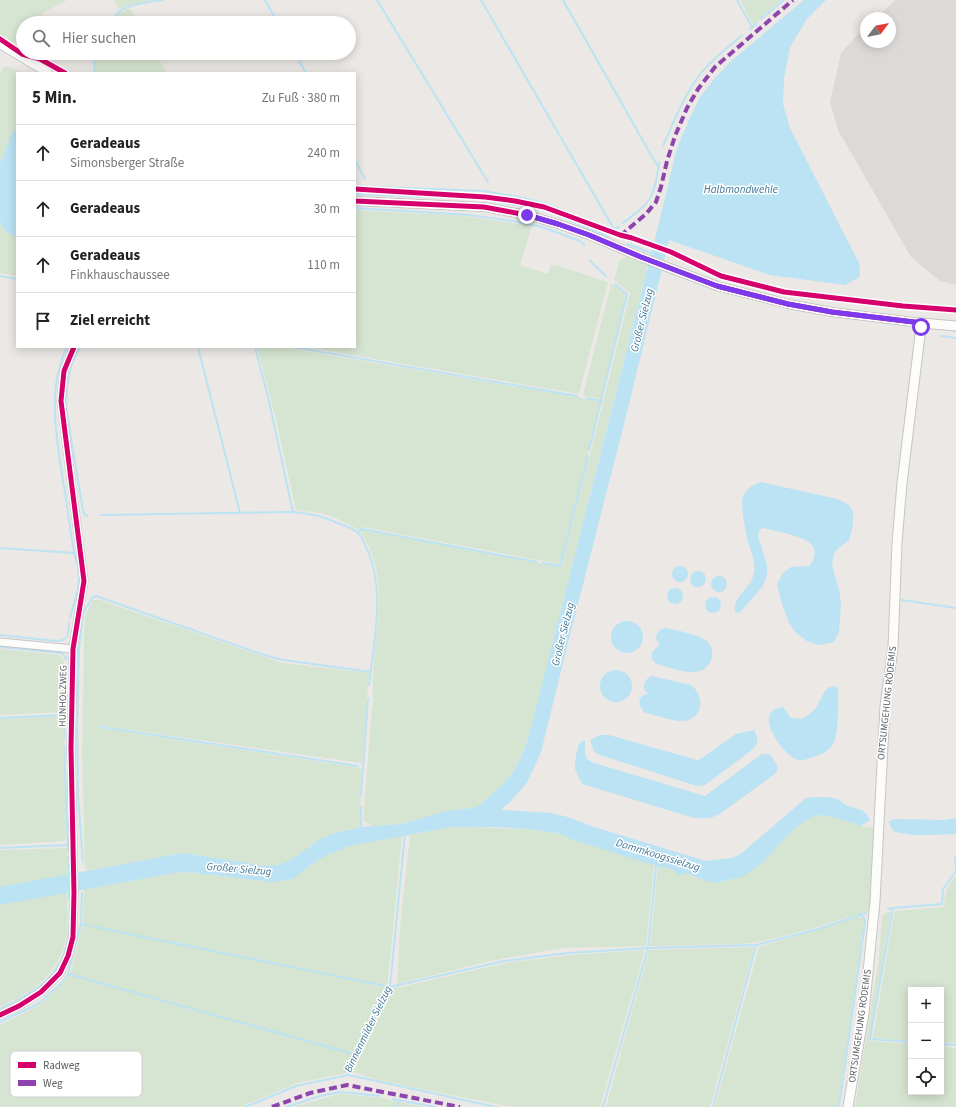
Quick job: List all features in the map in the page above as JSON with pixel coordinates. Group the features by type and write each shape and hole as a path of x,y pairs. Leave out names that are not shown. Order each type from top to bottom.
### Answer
{"main road":[{"path":"922,323 956,326"},
{"name":"ORTSUMGEHUNG RÖDEMIS","path":"848,1107 864,1013 874,909 885,706 893,648 897,543 902,483 922,323"}],"street":[{"path":"0,44 16,54"},
{"path":"26,60 46,72"},
{"path":"356,201 484,207 527,215 589,235 671,269 717,286 788,304 832,312 922,323"},
{"name":"HUNHOLZWEG","path":"0,1015 19,1006 41,992 60,973 68,956 72,937 74,893 71,748 73,649 84,581 61,401 64,371 74,348"},
{"path":"0,642 73,649"}],"shaded area":[{"path":"896,0 956,0 956,285 940,281 911,257 838,130 830,102 841,53 860,32 860,48 896,48 896,12 882,12"}],"green space":[{"path":"0,0 67,0 43,13 41,16 16,16 16,42 12,44 0,36"},
{"path":"114,0 152,0 129,5 119,9"},
{"path":"740,0 782,0 753,25"},
{"path":"130,8 135,16 116,16"},
{"path":"96,60 159,60 166,72 96,72"},
{"path":"3,67 9,67 22,72 16,72 16,130 13,131 0,163 0,74"},
{"path":"356,210 464,216 532,226 520,265 548,274 551,265 556,265 608,282 579,394 312,348 356,348"},
{"path":"0,222 5,231 16,236 16,276 0,273"},
{"path":"626,257 648,265 532,724 520,759 513,772 504,783 480,805 473,808 447,811 401,824 373,826 363,821 379,602 375,565 370,548 360,532 363,530 561,567 630,293 614,280 619,261"},
{"path":"611,284 626,294 601,399 583,395"},
{"path":"257,348 287,348 601,401 559,564 363,527 359,530 334,517 320,513 296,510 276,419"},
{"path":"93,600 100,600 282,663 369,673 362,763 101,726 100,728 361,768 360,827 332,834 321,839 294,858 277,865 265,866 184,853 91,870 85,869 82,754 84,637 85,616"},
{"path":"0,649 59,655 63,658 64,666 61,712 0,715"},
{"path":"63,716 66,839 62,841 0,845 0,719"},
{"path":"817,815 833,817 861,826 877,829 872,910 811,929 759,942 739,944 650,946 658,866 674,870 680,875 686,873 715,883 742,877 759,866 793,830 808,819"},
{"path":"451,827 537,830 557,833 576,841 654,865 646,946 561,948 490,961 397,984 400,928 410,835"},
{"path":"402,836 387,989 347,1073 297,1083 240,1107 0,1107 0,1025 38,1006 63,984 71,972 83,922 84,889 187,872 271,882 283,881 293,879 309,866 329,854 350,846"},
{"path":"67,848 67,875 0,887 0,850"},
{"path":"955,876 956,1043 944,1042 944,987 908,987 908,1041 873,1038 894,914 897,911 944,907 946,890"},
{"path":"67,892 67,932 64,947 59,959 52,970 35,987 13,1001 0,1007 0,905"},
{"path":"891,911 870,1041 908,1044 908,1095 944,1095 944,1047 956,1048 956,1107 855,1107 879,958 882,915"},
{"path":"858,917 863,918 864,922 838,1107 715,1107 759,947"},
{"path":"754,947 710,1107 606,1107 649,950"},
{"path":"645,950 600,1107 513,1107 411,1087 375,1079 353,1072 392,989 511,962 572,955"},
{"path":"340,1094 381,1098 424,1107 293,1107"}],"water":[{"path":"804,0 826,0 807,19 790,47 784,78 783,104 790,128 859,263 860,277 845,285 770,275 669,240 541,752 526,784 509,803 503,807 502,810 551,813 568,817 594,827 706,861 732,858 742,853 806,798 826,797 837,799 848,806 863,811 870,820 861,826 833,817 817,815 808,819 793,830 759,866 742,877 715,883 686,873 680,875 674,870 656,866 576,841 557,833 498,827 451,827 350,846 329,854 309,866 293,879 283,881 271,882 187,872 174,873 0,905 0,887 184,853 265,866 277,865 294,858 320,839 332,834 361,827 401,824 447,811 473,808 480,805 504,783 513,772 520,759 532,724 677,148 700,97 714,79 731,61"},
{"path":"16,130 16,236 5,231 0,222 0,163 13,131"},
{"path":"761,482 837,499 849,505 853,513 853,522 849,540 834,553 832,564 839,589 841,605 839,632 834,642 818,645 807,641 795,632 788,621 777,584 783,573 791,567 810,566 814,556 814,547 796,536 763,528 759,530 758,536 767,565 767,576 763,586 742,610 739,613 735,612 736,601 753,578 754,568 754,560 745,529 742,508 743,497 749,489"},
{"path":"680,566 687,571 688,574 683,581 680,582 673,577 672,574 677,567"},
{"path":"698,571 705,576 706,579 701,586 698,587 691,582 690,579 695,572"},
{"path":"719,576 726,581 727,584 722,591 719,592 712,587 711,584 716,577"},
{"path":"675,588 681,590 683,596 681,602 675,604 669,602 667,596 669,590"},
{"path":"713,597 719,599 721,605 719,611 713,613 707,611 705,605 707,599"},
{"path":"624,621 630,621 639,625 643,637 639,649 630,653 624,653 615,649 611,640 611,634 615,625"},
{"path":"665,628 701,637 709,643 712,648 712,654 709,664 700,671 685,672 655,663 652,659 652,652 660,645 656,635 659,631"},
{"path":"613,670 619,670 629,677 632,686 631,692 625,699 619,702 613,702 603,695 600,689 600,683 607,673"},
{"path":"652,676 691,685 699,695 700,700 699,711 696,716 691,719 680,721 644,712 640,703 640,698 648,694 644,684 649,677"},
{"path":"834,686 838,689 838,709 836,733 833,744 826,752 805,760 793,758 782,747 773,733 769,719 771,712 777,708 783,707 791,718 801,719 817,707 824,693 830,687"},
{"path":"754,730 758,740 752,750 705,785 697,786 600,755 594,752 590,740 600,735 609,735 697,760 736,734"},
{"path":"585,740 585,755 588,760 594,763 705,796 762,754 770,754 778,767 776,773 721,813 711,818 694,818 582,784 575,769 576,754 579,744"},
{"path":"956,818 956,834 913,835 895,832 891,828 889,822 894,819 943,820"}],"waterway":[{"path":"115,16 130,6 163,0"},
{"path":"265,0 274,16"},
{"path":"377,0 488,182"},
{"path":"481,0 614,229"},
{"path":"563,0 658,166"},
{"path":"737,0 752,27"},
{"path":"761,19 784,0"},
{"path":"750,29 757,23"},
{"path":"663,146 680,108 695,81 710,63 742,35"},
{"path":"95,60 95,72"},
{"path":"299,60 305,72"},
{"path":"356,162 365,179"},
{"path":"623,223 641,209 649,200 655,187 659,163"},
{"path":"356,186 483,191 544,203 611,230 619,227"},
{"path":"356,194 480,199 528,207 547,211 609,237"},
{"path":"356,208 469,215 518,222 542,227 580,241 584,245"},
{"path":"627,244 654,254"},
{"path":"590,260 606,276"},
{"path":"0,276 16,279"},
{"path":"615,284 627,294"},
{"path":"589,450 627,294"},
{"path":"941,336 956,338"},
{"path":"67,348 57,379 55,412 58,446 79,579 78,589 70,618"},
{"path":"80,348 71,366 67,386 66,407 83,511 87,516"},
{"path":"198,348 240,513"},
{"path":"255,348 268,397 293,512"},
{"path":"299,348 577,396"},
{"path":"587,398 602,401"},
{"path":"559,566 588,456"},
{"path":"101,515 293,512 322,517 347,526 355,531 360,535 365,545 372,563 376,580 376,633 369,685"},
{"path":"358,532 362,529 537,562"},
{"path":"0,548 74,553"},
{"path":"543,563 560,566"},
{"path":"83,862 78,795 77,727 79,648 83,613 93,597 96,596 264,655 283,660 371,672"},
{"path":"902,600 956,608"},
{"path":"0,635 56,641 66,638 69,631 69,623"},
{"path":"0,647 61,653 66,659"},
{"path":"64,740 66,665"},
{"path":"361,795 368,699"},
{"path":"0,718 64,715"},
{"path":"101,727 358,766"},
{"path":"64,746 68,851"},
{"path":"361,807 361,828"},
{"name":"Binnenmilder Sielzug","path":"245,1107 296,1086 348,1075 390,987 405,833"},
{"path":"0,848 68,845"},
{"path":"956,856 956,869"},
{"path":"68,857 69,876"},
{"name":"Dammkoogssielzug","path":"656,866 648,948 756,945 818,929 866,913"},
{"path":"908,1042 870,1039 893,908 942,904 943,889 956,871"},
{"path":"69,890 69,899"},
{"path":"0,1022 38,1004 62,983 68,974 81,924 82,893"},
{"path":"0,1009 37,988 47,980 55,970 62,959 66,946 69,930 70,905"},
{"path":"888,909 893,908"},
{"path":"839,1107 865,922 864,918 860,914"},
{"path":"81,924 90,926"},
{"path":"95,927 390,987 504,961 568,953 648,948 603,1107"},
{"path":"713,1107 756,945"},
{"path":"68,974 357,1055"},
{"path":"944,1044 956,1045"},
{"path":"349,1075 496,1107"},
{"path":"286,1107 320,1096 340,1092 380,1096"},
{"path":"393,1099 435,1107"},
{"path":"397,1107 398,1100"}],"marked path":[{"path":"620,236 646,214 656,202 675,136 687,108 698,89 715,67 793,0"},
{"path":"272,1107 310,1093 347,1085 460,1107"}],"cycle path":[{"path":"0,39 16,50"},
{"path":"42,60 63,72"},
{"path":"356,189 485,197 515,201 544,207 671,252 721,276 784,292 903,306 956,310"},
{"path":"356,201 484,207 527,215 589,235 717,286 788,304 832,312 922,323"},
{"path":"0,1015 19,1006 41,992 60,973 68,956 73,937 74,893 71,748 73,649 84,581 61,401 64,371 74,348"}],"route":[{"path":"527,215 589,235 717,286 788,304 832,312 922,323 921,327"}],"water label":[{"name":"Halbmondwehle","path":"741,189"},
{"name":"Großer Sielzug","path":"642,320"},
{"name":"Großer Sielzug","path":"563,634"},
{"name":"Großer Sielzug","path":"239,869"}]}
